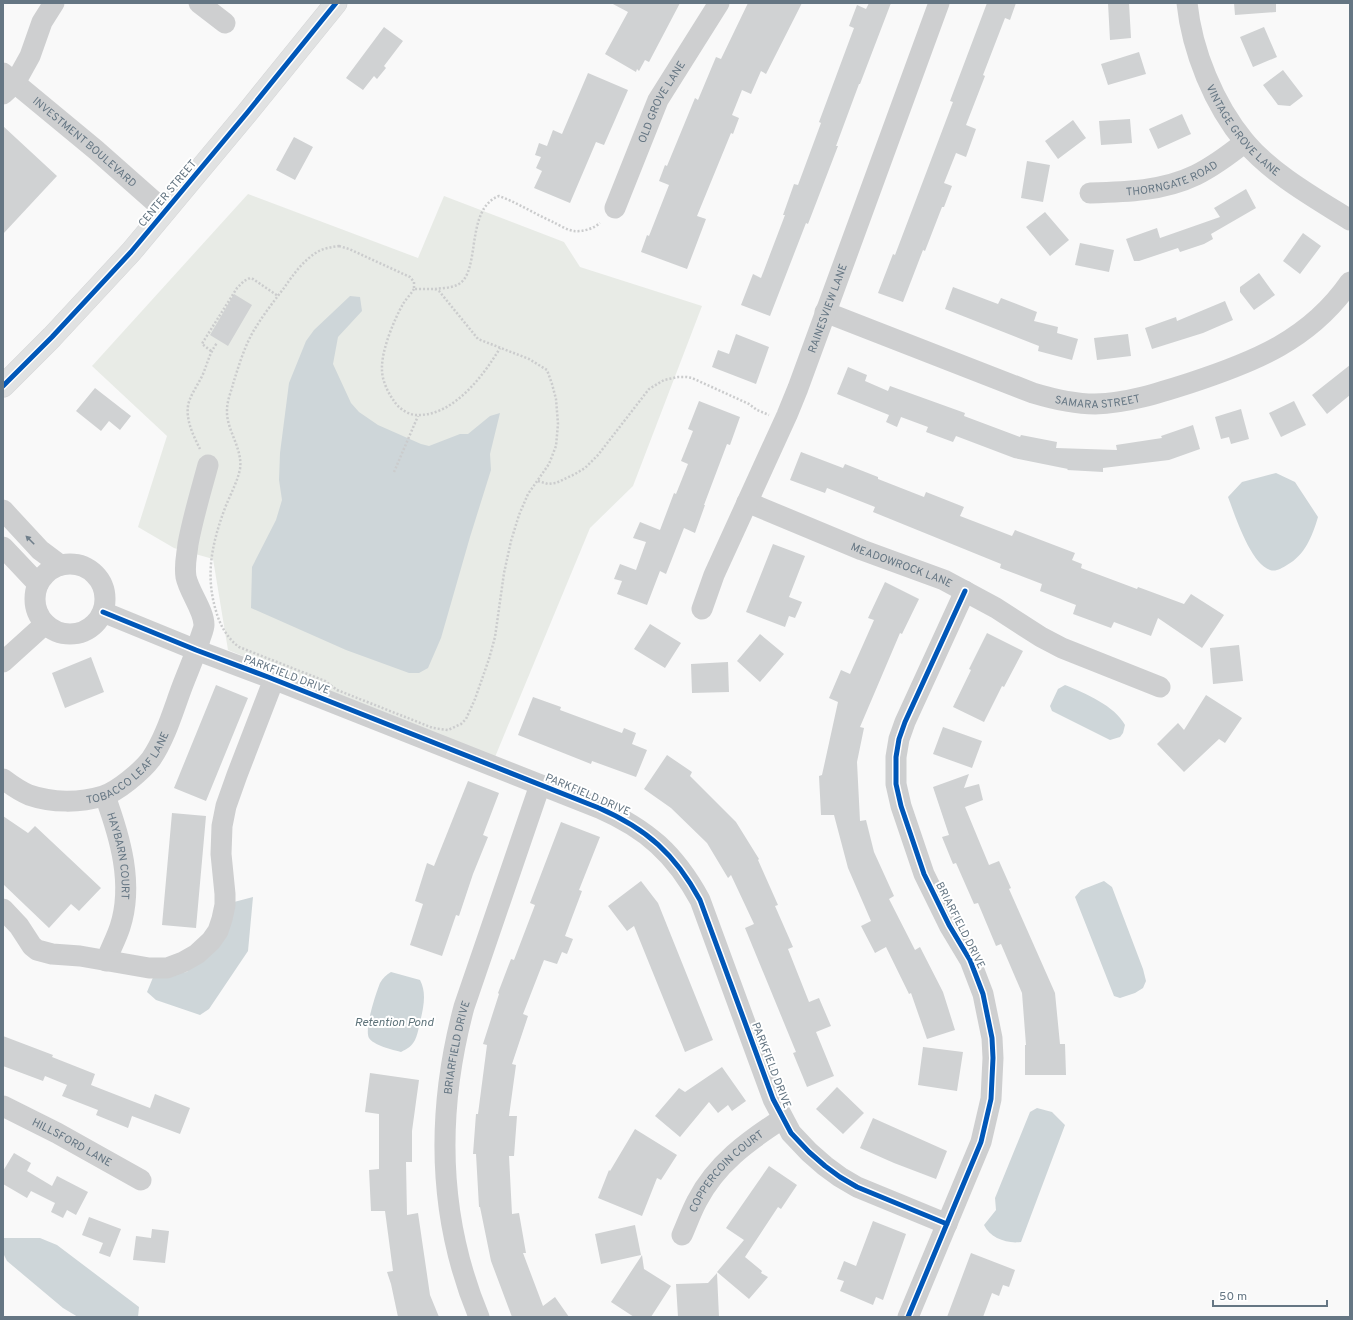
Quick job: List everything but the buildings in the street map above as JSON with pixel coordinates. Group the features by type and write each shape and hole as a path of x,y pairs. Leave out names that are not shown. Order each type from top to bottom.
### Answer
{"main road":[{"name":"CENTER STREET","path":"3,386 52,337 119,265 166,211 336,3"}],"street":[{"path":"7,84 30,56 42,22 54,3"},
{"path":"199,3 225,23"},
{"name":"OLD GROVE LANE","path":"615,208 658,100 719,3"},
{"name":"RAINESVIEW LANE","path":"702,609 714,575 787,415 939,3"},
{"name":"VINTAGE GROVE LANE","path":"1187,3 1194,37 1209,82 1219,102 1245,142 1272,167 1302,190 1350,220"},
{"name":"INVESTMENT BOULEVARD","path":"7,84 166,211"},
{"name":"THORNGATE ROAD","path":"1090,193 1129,192 1166,186 1196,175 1224,158 1245,142"},
{"name":"SAMARA STREET","path":"825,312 1033,393 1076,403 1095,404 1152,395 1235,368 1262,356 1285,344 1310,326 1332,305 1350,282"},
{"name":"TOBACCO LEAF LANE","path":"3,779 27,794 52,800 67,801 105,796 141,771 153,755 162,738 196,650 204,625 202,615 186,577 185,564 193,519 208,465"},
{"name":"MEADOWROCK LANE","path":"747,502 862,550 944,580 996,608 1041,637 1062,648 1160,687"},
{"path":"3,510 40,550 60,565"},
{"path":"3,547 38,584"},
{"path":"71,564 82,566 92,571 99,579 104,590 106,601 103,612 97,622 88,630 76,634 64,634 52,630 45,624 38,614 35,604 35,594 38,584 44,576 60,565 71,564"},
{"name":"BRIARFIELD DRIVE","path":"908,1317 981,1142 991,1099 993,1078 992,1038 983,994 963,948 949,925 924,874 901,806 896,784 895,770 899,739 905,722 965,591"},
{"name":"PARKFIELD DRIVE","path":"103,612 621,817 641,830 679,866 700,900 773,1099 782,1120 791,1132 824,1166 840,1177 857,1186 947,1224"},
{"path":"3,662 45,624"},
{"path":"3,909 19,926 32,946 38,950 52,954 80,956 149,968 167,968 183,962 197,954 211,941 218,931 225,905 221,854 222,826 226,806 274,679"},
{"name":"BRIARFIELD DRIVE","path":"479,1317 467,1288 461,1268 448,1198 444,1148 447,1088 456,1037 464,1007 540,785"},
{"name":"HAYBARN COURT","path":"105,796 120,847 126,883 120,927 106,961"},
{"name":"HILLSFORD LANE","path":"3,1106 57,1133 141,1180"},
{"name":"COPPERCOIN COURT","path":"682,1235 697,1201 722,1165 756,1137 782,1120"}],"path":[{"path":"414,289 435,289 456,286 462,282 467,274 481,215 492,199 499,196 574,231 588,230 596,227 600,223"},
{"path":"225,631 218,617 212,596 210,576 215,539 240,467 238,449 227,411 238,369 255,329 305,261 318,251 329,247 339,246 349,249 410,277 414,282 414,289 403,303 384,352 382,371 391,397 398,406 406,411 418,416 433,414 450,406 468,391 485,372 500,348"},
{"path":"211,351 204,346 203,342 237,288 244,281 250,278 253,279 278,296"},
{"path":"435,289 439,291 478,339 529,359 546,370 556,399 558,424 556,446 549,464 528,494 519,514 504,573 495,637 482,680 466,719"},
{"path":"208,465 196,441 187,412 190,399 203,374 211,351 217,343"},
{"path":"538,481 548,484 556,483 585,468 598,455 649,389 664,380 678,377 692,378 749,404 757,410 769,415"},
{"path":"394,472 418,416"}],"shaded area":[{"path":"248,194 418,258 444,196 564,242 580,267 702,306 633,486 590,528 495,757 228,650 213,559 174,548 138,527 167,436 92,366"}],"water":[{"path":"350,296 360,297 362,311 338,337 333,364 351,403 359,412 378,425 429,446 460,434 468,434 490,416 500,413 490,454 491,470 441,638 428,668 419,673 409,673 346,650 251,608 252,567 276,520 282,500 279,480 280,453 289,383 306,341 314,330"},
{"path":"1276,473 1295,482 1318,517 1307,545 1299,556 1277,570 1270,570 1263,566 1250,549 1244,538 1228,497 1242,482"},
{"path":"1065,685 1090,696 1114,712 1125,725 1123,733 1120,737 1110,740 1052,711 1050,706 1058,689"},
{"path":"1104,881 1112,887 1143,969 1146,981 1143,988 1135,993 1120,998 1114,996 1075,897 1081,890"},
{"path":"253,897 248,951 209,1009 200,1015 156,1000 147,992 154,975 187,972 234,902"},
{"name":"Retention Pond","path":"391,972 420,980 424,992 423,1009 416,1037 411,1046 401,1052 371,1041 368,1033 371,1011 380,983"},
{"path":"1037,1108 1052,1112 1065,1125 1021,1242 1005,1241 995,1237 984,1225 996,1210 995,1198 1030,1112"},
{"path":"4,1238 40,1238 57,1245 139,1307 138,1317 78,1317 63,1308 7,1261 3,1253"}],"cycle path":[{"path":"3,386 52,337 131,252 247,113 336,3"},
{"path":"908,1317 981,1142 991,1099 993,1058 992,1038 983,994 970,960 949,925 924,874 901,806 896,784 896,757 899,739 905,722 965,591"},
{"path":"103,612 599,808 632,825 645,834 670,856 700,900 773,1099 791,1133 825,1166 857,1187 947,1224"}]}
